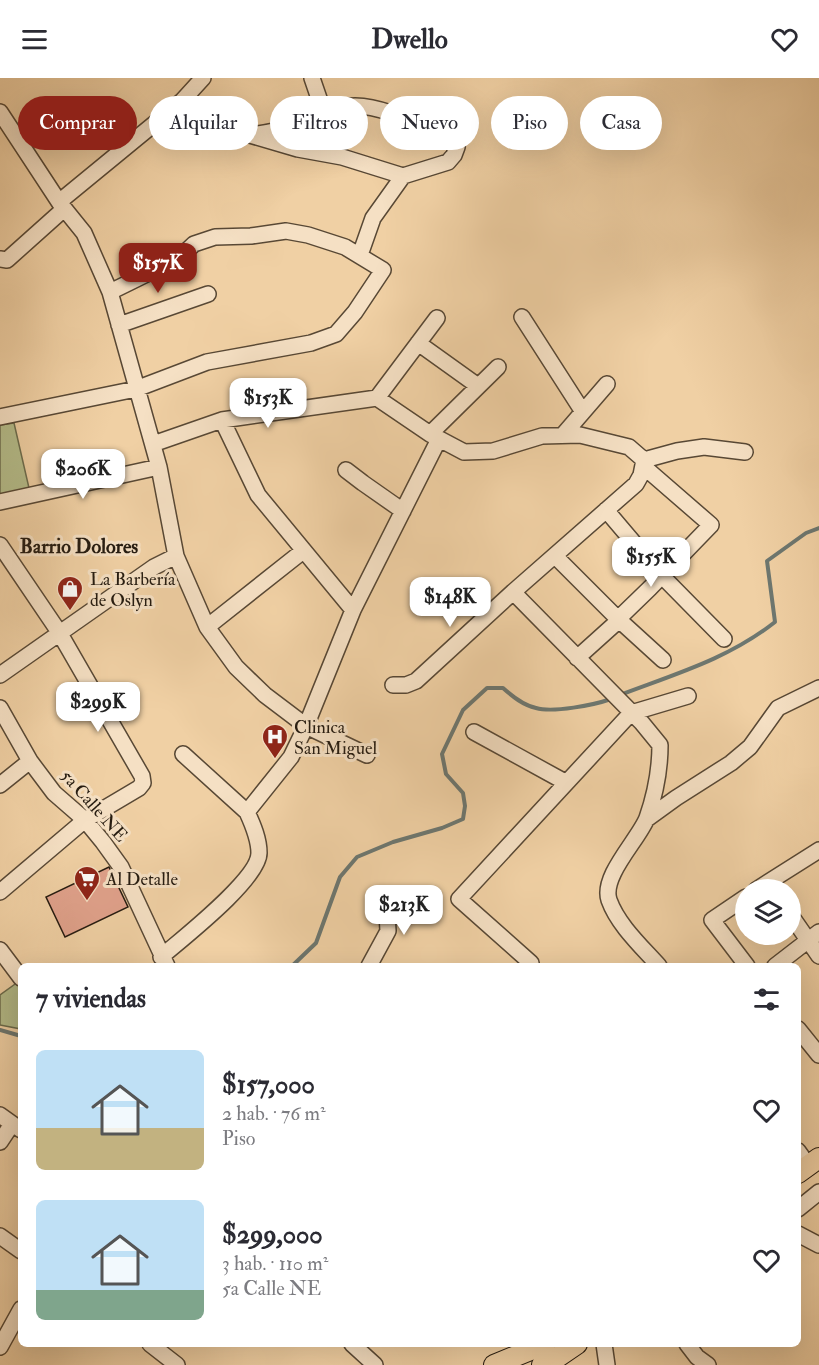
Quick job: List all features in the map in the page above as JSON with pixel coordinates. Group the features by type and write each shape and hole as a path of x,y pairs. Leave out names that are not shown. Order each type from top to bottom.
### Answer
{"main road":[{"path":"494,1365 538,1347"},
{"path":"542,1365 573,1347"}],"street":[{"path":"186,96 203,78"},
{"path":"312,78 318,96"},
{"path":"258,137 298,149 342,157 403,176 448,162 454,155 457,147 449,141 395,114 368,107"},
{"path":"0,112 61,205 84,233 110,292 159,467 176,556 207,627 236,667 265,695 306,726 367,755"},
{"path":"0,259 7,260 61,205 149,129"},
{"path":"360,255 373,218 403,176"},
{"path":"0,417 136,389 207,362 311,343 336,334 355,312 383,270 345,247 308,235 286,231 251,236 215,237 194,244 178,258 110,292"},
{"path":"119,325 208,294"},
{"path":"522,317 583,412"},
{"path":"378,398 437,318"},
{"path":"418,344 478,386"},
{"path":"248,812 291,758 353,610 403,510 434,436 498,367"},
{"path":"563,435 607,384"},
{"path":"153,444 222,420 378,398 434,436 464,452 493,451 542,436 563,435 580,435 629,447 643,463 711,525 617,622 577,658"},
{"path":"222,420 258,495 353,610"},
{"path":"643,463 677,451 704,447 745,452"},
{"path":"393,685 406,685 416,681 636,484 641,475 643,463"},
{"path":"0,502 159,467"},
{"path":"346,470 403,510"},
{"path":"606,510 662,576 724,639"},
{"path":"0,545 59,632 142,777 143,783 139,788 85,820 0,892"},
{"path":"207,627 303,551"},
{"path":"555,555 618,619 663,660"},
{"path":"0,675 154,567 176,556"},
{"path":"513,592 660,745 660,764 647,819 610,880 608,897 616,916 656,963"},
{"path":"647,819 731,763 750,747 778,708 819,688"},
{"path":"531,963 459,899 565,782 626,708 688,696"},
{"name":"5a Calle NE","path":"0,708 30,761 54,793 85,820 121,867 164,961"},
{"path":"474,732 565,782"},
{"path":"164,961 244,883 255,868 259,854 256,833 248,812 183,754"},
{"path":"0,785 30,761"},
{"path":"780,879 819,850"},
{"path":"371,963 388,931 386,894"},
{"path":"735,905 712,921 745,963"},
{"path":"801,925 813,936 819,956"},
{"path":"779,963 813,936"},
{"path":"0,950 18,974"},
{"path":"801,1033 819,1055"},
{"path":"0,1142 11,1123"},
{"path":"801,1207 819,1192"},
{"path":"0,1236 18,1249"},
{"path":"801,1236 819,1245"},
{"path":"0,1347 18,1314"},
{"path":"355,1347 375,1365"},
{"path":"604,1347 607,1365"},
{"path":"689,1347 699,1362"},
{"path":"157,1351 177,1365"}],"green space":[{"path":"14,423 29,488 0,496 0,425"},
{"path":"18,982 18,1028 0,1025 0,995"}],"building":[{"name":"Al Detalle","path":"109,867 128,907 65,937 46,897"}],"waterway":[{"path":"620,695 720,656 775,622 767,561 806,533 819,528"},
{"path":"295,963 316,943 340,877 357,857 393,842 442,828 463,819 465,806 463,793 446,774 442,754 463,710 487,688 503,688 522,703 531,707 552,710 574,708 611,699"},
{"path":"0,1030 18,1035"}],"place":[{"name":"La Barbería de Oslyn","path":"70,612"},
{"name":"Clinica San Miguel","path":"275,760"},
{"name":"Al Detalle","path":"87,902"}],"district":[{"name":"Barrio Dolores","path":"79,546"}]}
